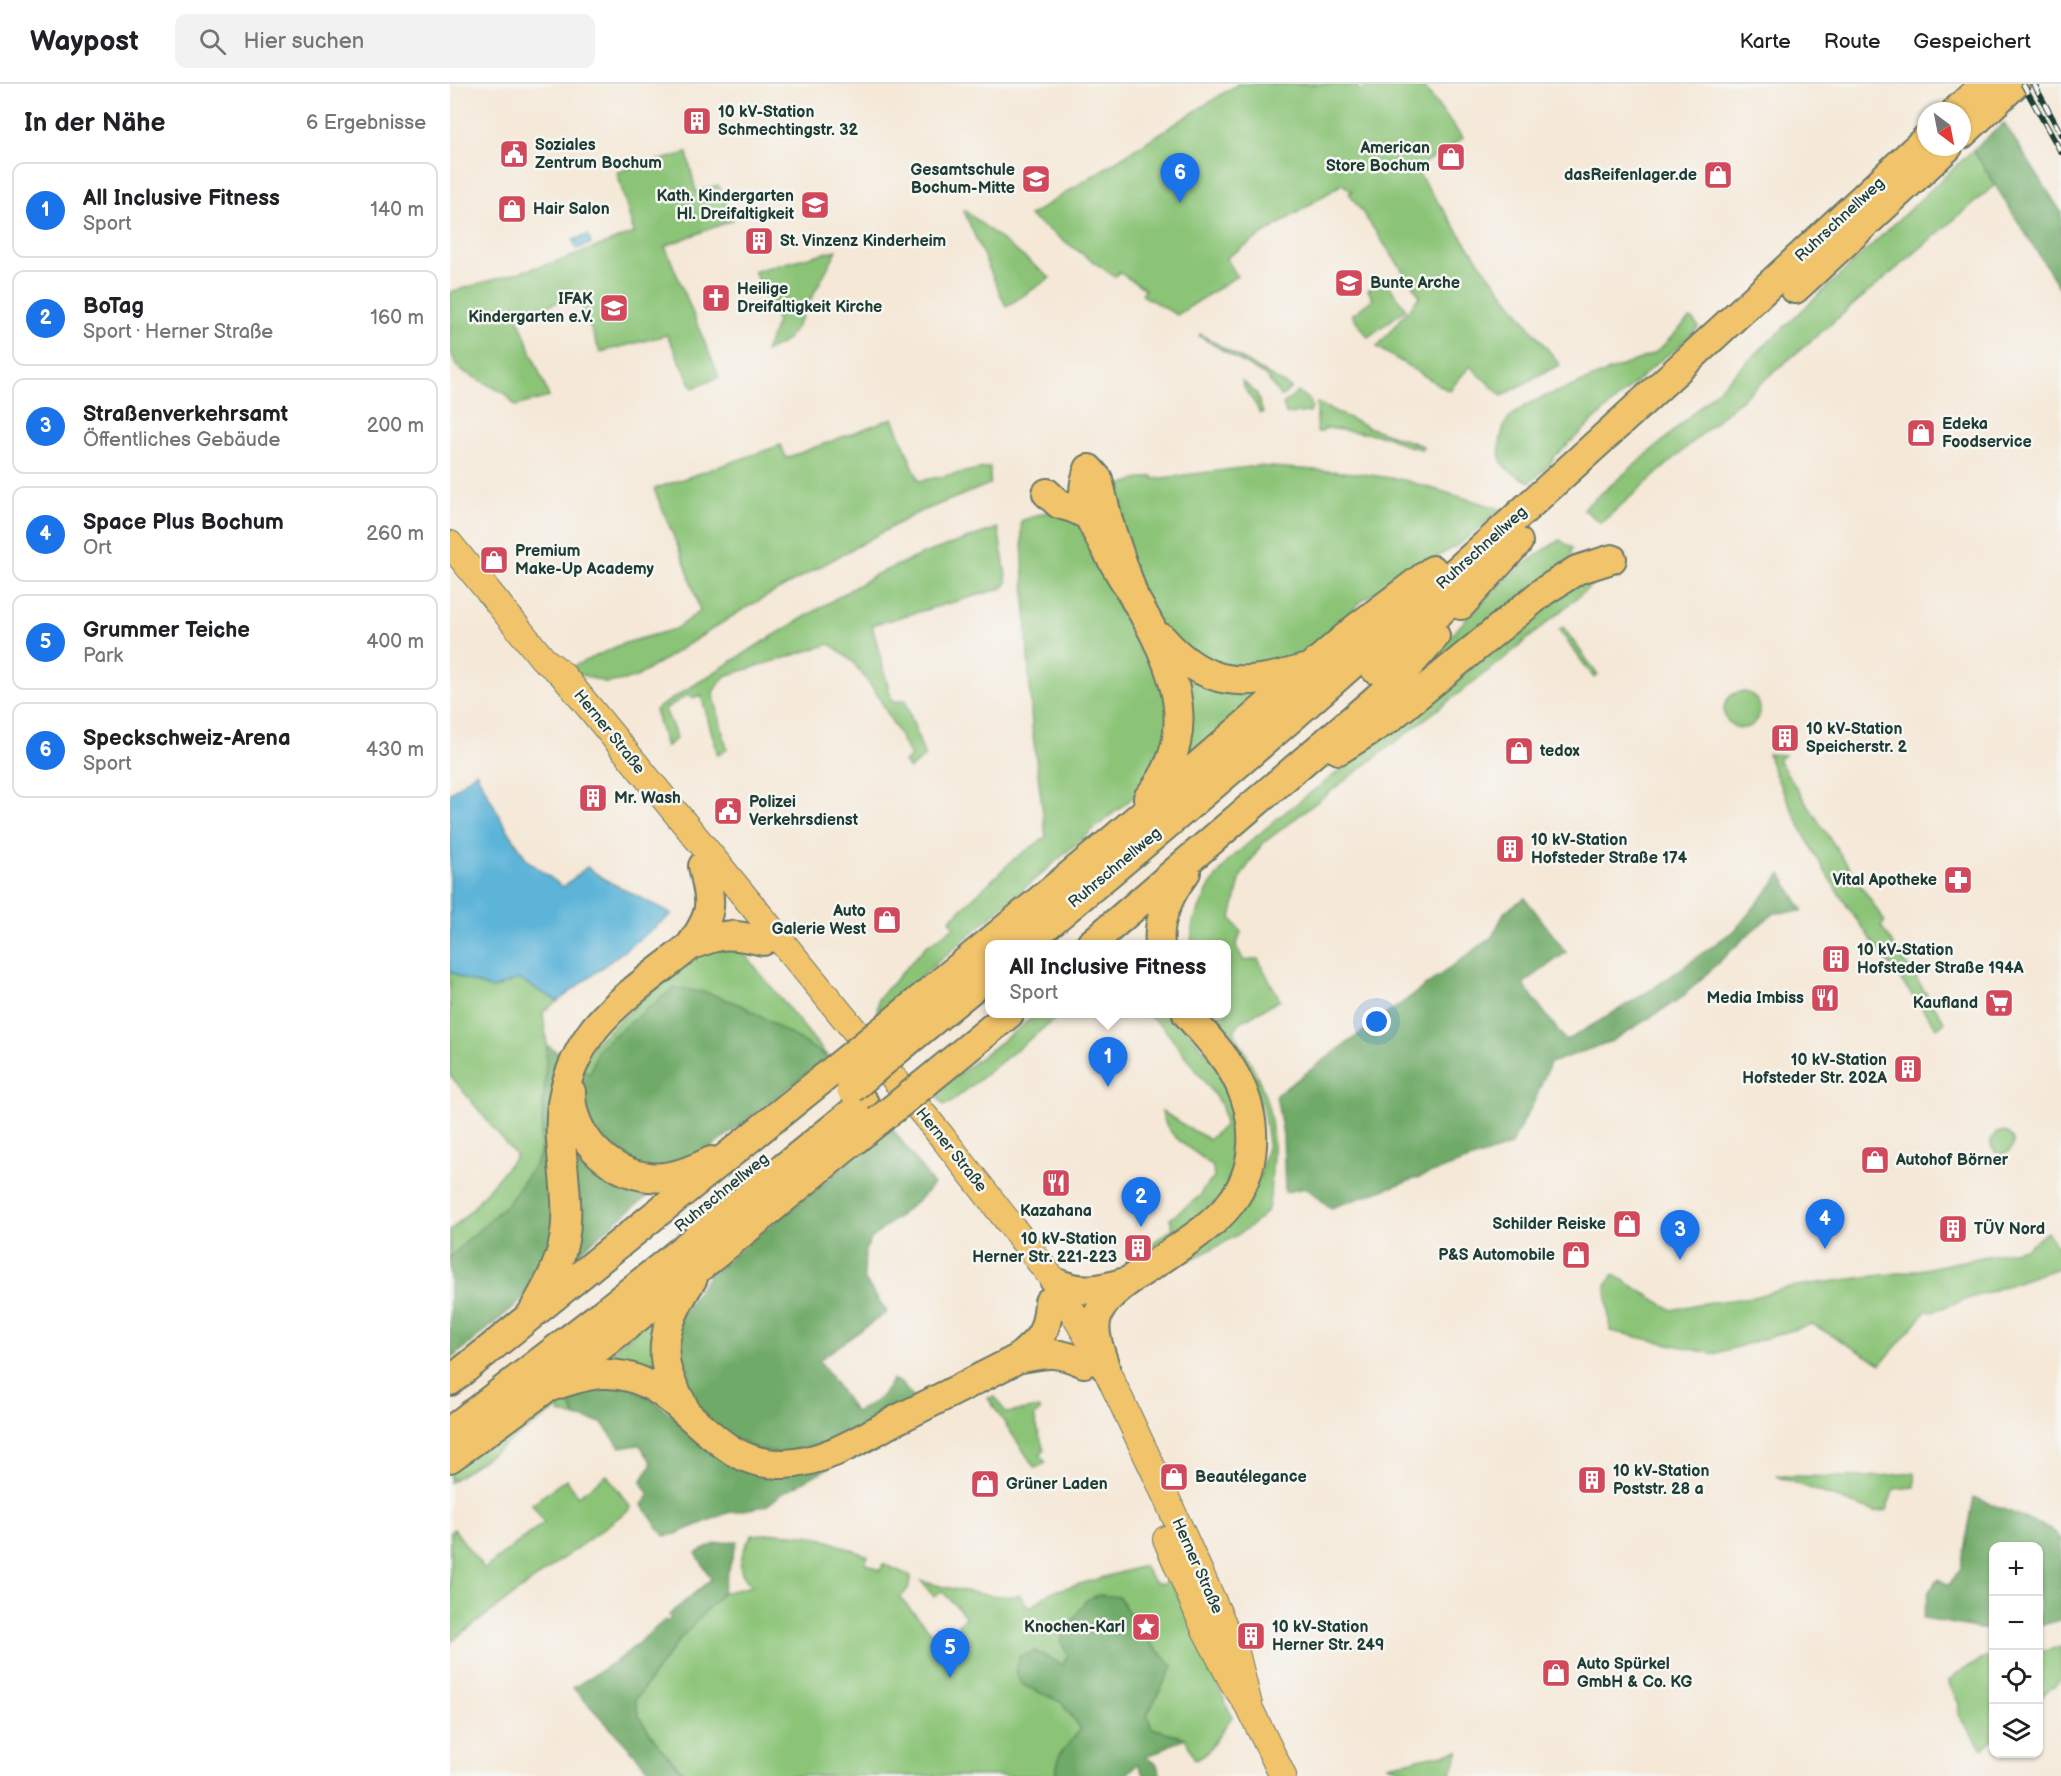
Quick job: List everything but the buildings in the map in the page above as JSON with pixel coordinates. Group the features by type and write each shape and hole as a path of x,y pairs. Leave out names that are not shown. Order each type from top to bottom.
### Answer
{"highway":[{"path":"1971,104 1998,90"},
{"path":"1971,123 1998,90"},
{"name":"Ruhrschnellweg","path":"1060,940 1311,725 1522,530 1689,361 1917,147"},
{"name":"Ruhrschnellweg","path":"1563,488 1938,156"},
{"path":"1116,837 1161,780 1172,757 1180,726 1179,705 1176,686 1167,662 1089,516 1084,501 1084,483 1089,469 1098,479 1109,524 1141,611 1176,653 1192,666 1210,676 1234,681 1273,678 1312,667"},
{"path":"1047,493 1059,504 1089,516"},
{"path":"1017,940 1116,837 1398,595 1488,530 1522,530"},
{"path":"1097,940 1393,684 1522,530"},
{"name":"Ruhrschnellweg","path":"1031,940 1297,713 1522,530"},
{"path":"1282,782 1390,718 1544,591 1577,570 1612,559"},
{"path":"1160,940 1162,921 1171,895 1181,878 1208,845"},
{"path":"531,1315 560,1260 564,1238 562,1102 572,1072 590,1035 606,1017 690,946 708,919 709,893 703,866"},
{"path":"690,946 709,938 733,934 763,941"},
{"path":"686,1411 668,1372 664,1357 664,1340 685,1290 703,1266 857,1096 903,1058 985,973"},
{"name":"Ruhrschnellweg","path":"450,1431 611,1307 903,1058 985,979"},
{"name":"Ruhrschnellweg","path":"903,1058 988,1018"},
{"path":"1017,1359 1056,1353 1095,1365 1094,1329 1097,1316 1106,1303 1125,1282 1191,1238 1231,1203 1245,1178 1252,1156 1253,1126 1248,1105 1239,1082 1226,1060 1190,1018"},
{"path":"572,1072 572,1098 575,1115 582,1132 595,1150 609,1163 627,1172 650,1178 671,1176 700,1167 857,1096"},
{"name":"Ruhrschnellweg","path":"450,1406 857,1096"},
{"path":"450,1381 738,1149"},
{"path":"450,1458 544,1389 717,1252"},
{"path":"544,1389 602,1374 639,1380 657,1389 686,1411 713,1439 729,1450 763,1463 784,1464 805,1461 830,1453 1017,1359 1044,1331 1048,1322 1052,1292 1067,1288 1090,1291 1125,1282"}],"main road":[{"name":"Herner Straße","path":"450,544 543,659 553,682 600,728 949,1146 1052,1292 1095,1365 1236,1652 1250,1708 1283,1776"},
{"name":"Herner Straße","path":"600,728 703,866 763,941 993,1226 1052,1292"}],"green space":[{"path":"1238,84 1355,84 1360,91 1370,84 1421,84 1463,138 1415,169 1480,263 1560,365 1502,396 1470,366 1449,391 1377,347 1420,296 1349,193 1352,191 1342,184 1226,258 1237,276 1177,315 1142,295 1145,289 1119,272 1115,277 1029,216"},
{"path":"2004,123 2061,212 2061,290 1973,150"},
{"path":"1973,150 1996,184 1729,410 1601,523 1583,509 1664,440 1967,156 1971,156"},
{"path":"687,153 696,192 718,185 733,220 665,246 719,377 693,388 667,335 600,352 577,294 518,318 549,397 515,406 506,394 460,370 450,349 450,292 562,260 634,233 617,172"},
{"path":"963,209 1050,278 1006,307"},
{"path":"837,250 794,331 783,343 765,352 777,322 754,271"},
{"path":"1384,279 1406,309 1368,337 1352,315 1373,299 1368,290"},
{"path":"1692,319 1699,327 1555,456 1549,465 1530,482 1506,468 1501,459 1500,443 1505,423 1514,414 1539,399 1653,354 1688,320"},
{"path":"1200,334 1291,388 1281,397 1267,377 1199,336"},
{"path":"1242,381 1257,394 1263,413 1259,413"},
{"path":"1298,392 1310,400 1312,408 1310,412 1286,414 1283,404"},
{"path":"1317,403 1368,427 1423,446 1422,449 1404,445 1387,436 1326,428 1317,432"},
{"path":"893,418 919,481 990,467 990,484 915,514 742,610 635,678 607,683 579,674 574,666 622,644 675,629 700,611 686,566 654,489 781,445 786,458"},
{"path":"1257,466 1356,473 1404,480 1501,509 1461,543 1364,599 1273,687 1176,771 1179,761 1096,827 877,1014 878,999 925,947 954,927 950,920 1014,859 1046,837 1032,728 1021,521 1132,481 1153,476 1154,479"},
{"path":"998,528 1007,582 1003,588 872,625 892,702 905,700 925,757 909,769 904,762 911,757 877,694 853,662 830,644 725,676 713,692 727,749 718,755 701,695 691,698 689,694 665,709 677,738 666,747 655,710 661,706 875,575 923,554"},
{"path":"1560,540 1572,548 1570,559 1400,695 1493,591 1536,555"},
{"path":"1581,579 1592,585 1506,657 1262,844 1241,876 1231,918 1241,932 1236,946 1244,961 1258,959 1280,1000 1240,1022 1234,1031 1254,1068 1271,1119 1273,1158 1270,1201 1263,1215 1244,1231 1188,1261 1259,1179 1268,1143 1263,1108 1246,1066 1213,1022 1212,1018 1231,1018 1231,940 1191,940 1193,922 1210,886 1229,860 1279,817 1376,743"},
{"path":"1563,627 1598,675 1594,678 1559,630"},
{"path":"1742,692 1755,697 1760,710 1755,723 1742,728 1729,723 1724,710 1729,697"},
{"path":"1768,754 1785,755 1778,760 1885,922 1881,926 1945,1022 1937,1028 1875,946 1819,862 1777,778"},
{"path":"1781,874 1803,911 1775,913 1753,930 1680,999 1612,1041 1550,1063 1535,1100 1510,1146 1331,1208 1306,1188 1285,1192 1283,1135 1276,1095 1492,937 1505,911 1525,898 1566,952 1523,984 1566,1041 1651,990 1736,929"},
{"path":"738,949 748,958 828,1057 743,1006 590,1074 582,1069 593,1044 699,950"},
{"path":"450,971 462,978 493,989 518,979 558,1001 543,1012 547,1045 540,1156 510,1201 450,1257 450,1231 471,1210 516,1156 450,1075"},
{"path":"674,988 709,993 743,1006 828,1057 625,1214 450,1360 450,1257 510,1201 540,1156 547,1045 590,1074 598,1048"},
{"path":"1032,1018 1056,1018 950,1103 944,1105 937,1097 941,1088"},
{"path":"1151,1018 1176,1018 1211,1058 1226,1080 1244,1138 1236,1172 1222,1196 1150,1256 1145,1249 1173,1228 1170,1219 1201,1195 1203,1189 1214,1178 1213,1167 1175,1136 1164,1121 1162,1111 1209,1139 1225,1125 1222,1106 1163,1027"},
{"path":"892,1128 933,1184 923,1196 872,1238 865,1251 864,1279 887,1312 819,1360 855,1412 877,1399 892,1379 901,1383 916,1401 813,1450 767,1454 719,1431 676,1379 677,1320 709,1275"},
{"path":"2002,1132 2010,1135 2013,1143 2010,1151 2002,1154 1994,1151 1991,1143 1994,1135"},
{"path":"2047,1232 2061,1251 2061,1267 1930,1312 1927,1310 1881,1364 1812,1324 1714,1354 1610,1331 1606,1286 1613,1274 1672,1310 1698,1304 1754,1297 1789,1287 1914,1271 2026,1248"},
{"path":"667,1306 663,1382 600,1360"},
{"path":"588,1384 635,1385 700,1438 835,1464 786,1491 766,1506 727,1513 676,1534 664,1536 642,1505 649,1495 641,1482 652,1463 640,1445 620,1447 602,1423 576,1417 564,1393"},
{"path":"564,1393 576,1417 559,1413 560,1407 450,1482 450,1470"},
{"path":"995,1397 1006,1413 1039,1408 1040,1411 1034,1416 1044,1451 1040,1455 1046,1463 1035,1468 988,1398"},
{"path":"1915,1473 1915,1487 1894,1489 1886,1510 1875,1512 1776,1476 1867,1477"},
{"path":"607,1475 631,1508 450,1642 450,1532 454,1529 484,1569 544,1522 532,1504 566,1479 578,1496"},
{"path":"1974,1497 2051,1529 2061,1539 2061,1620 2043,1625 2043,1542 1989,1542 1989,1629 1923,1618 1928,1593 1938,1579 1949,1585 1961,1568"},
{"path":"779,1533 815,1536 868,1556 865,1563 880,1571 883,1564 911,1576 908,1589 900,1598 954,1656 952,1659 971,1642 957,1625 966,1617 942,1591 934,1597 921,1581 999,1596 1020,1595 1029,1608 1051,1592 1144,1566 1153,1581 1162,1584 1171,1580 1232,1717 1205,1755 1195,1760 1185,1738 1152,1728 1147,1715 1173,1666 1141,1634 1119,1598 1068,1655 1062,1665 1035,1651 1021,1684 1061,1702 1081,1729 1060,1754 1055,1776 687,1776 660,1747 639,1717 635,1700 679,1640 722,1593 752,1586 743,1575 741,1559 752,1535"},
{"path":"737,1541 722,1593 679,1640 635,1700 639,1717 660,1747 687,1776 655,1776 573,1688 622,1657 665,1620 666,1622 671,1619 669,1615 711,1579 696,1553 717,1543"},
{"path":"1099,1595 1119,1597 1141,1634 1173,1666 1147,1715 1152,1728 1185,1738 1146,1757 1157,1765 1161,1776 1144,1776 1138,1764 1125,1776 1055,1776 1060,1754 1081,1729 1061,1702 1021,1684 1016,1672 1019,1657 1034,1651 1063,1665 1068,1655 1060,1641 1086,1600"},
{"path":"2061,1647 2061,1680 2043,1695 2043,1651"},
{"path":"1989,1656 1989,1743 1982,1749 1958,1715 1959,1704 1948,1682 1957,1673"},
{"path":"1459,1751 1450,1776 1421,1776 1387,1765"}],"water":[{"path":"588,235 591,244 576,249 573,240"},
{"path":"476,772 504,824 527,860 563,887 587,867 604,879 672,914 558,1001 518,979 493,989 462,978 450,971 450,793"}],"railway":[{"path":"2023,84 2061,152"},
{"path":"2034,84 2061,134"}],"place":[{"name":"10 kV-Station Schmechtingstr. 32","path":"697,121"},
{"name":"Soziales Zentrum Bochum","path":"514,154"},
{"name":"American Store Bochum","path":"1451,157"},
{"name":"dasReifenlager.de","path":"1718,175"},
{"name":"Gesamtschule Bochum-Mitte","path":"1036,179"},
{"name":"Speckschweiz-Arena","path":"1180,203"},
{"name":"Kath. Kindergarten Hl. Dreifaltigkeit","path":"815,205"},
{"name":"Hair Salon","path":"512,209"},
{"name":"St. Vinzenz Kinderheim","path":"759,241"},
{"name":"Bunte Arche","path":"1349,283"},
{"name":"Heilige Dreifaltigkeit Kirche","path":"716,298"},
{"name":"IFAK Kindergarten e.V.","path":"614,308"},
{"name":"Edeka Foodservice","path":"1921,433"},
{"name":"Premium Make-Up Academy","path":"494,560"},
{"name":"10 kV-Station Speicherstr. 2","path":"1785,738"},
{"name":"tedox","path":"1519,751"},
{"name":"Mr. Wash","path":"593,798"},
{"name":"Polizei Verkehrsdienst","path":"728,811"},
{"name":"10 kV-Station Hofsteder Straße 174","path":"1510,849"},
{"name":"Vital Apotheke","path":"1958,880"},
{"name":"Auto Galerie West","path":"887,920"},
{"name":"10 kV-Station Hofsteder Straße 194A","path":"1836,959"},
{"name":"Media Imbiss","path":"1825,998"},
{"name":"Kaufland","path":"1999,1003"},
{"name":"10 kV-Station Hofsteder Str. 202A","path":"1908,1069"},
{"name":"All Inclusive Fitness","path":"1108,1087"},
{"name":"Autohof Börner","path":"1875,1160"},
{"name":"Kazahana","path":"1056,1183"},
{"name":"Schilder Reiske","path":"1627,1224"},
{"name":"BoTag","path":"1141,1227"},
{"name":"TÜV Nord","path":"1953,1229"},
{"name":"10 kV-Station Herner Str. 221-223","path":"1138,1248"},
{"name":"Space Plus Bochum","path":"1825,1249"},
{"name":"P&S Automobile","path":"1576,1255"},
{"name":"Straßenverkehrsamt","path":"1680,1260"},
{"name":"Beautélegance","path":"1174,1477"},
{"name":"10 kV-Station Poststr. 28 a","path":"1592,1480"},
{"name":"Grüner Laden","path":"985,1484"},
{"name":"Knochen-Karl","path":"1146,1627"},
{"name":"10 kV-Station Herner Str. 249","path":"1251,1636"},
{"name":"Auto Spürkel GmbH & Co. KG","path":"1556,1673"},
{"name":"Grummer Teiche","path":"950,1678"}]}
